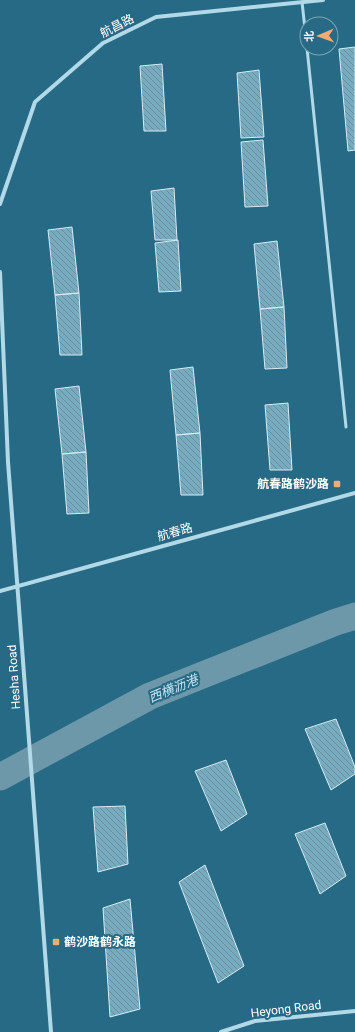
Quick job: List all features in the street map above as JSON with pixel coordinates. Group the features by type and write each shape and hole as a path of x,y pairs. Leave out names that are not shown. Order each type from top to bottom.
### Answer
{"street":[{"name":"航昌路","path":"0,204 35,102 103,43 156,18 323,0"},
{"name":"Hesha Road","path":"0,272 8,462 16,586 51,1032"},
{"name":"航春路","path":"0,591 355,493"},
{"name":"Heyong Road","path":"221,1032 255,1021 355,1011"}],"lane":[{"path":"302,2 304,16"},
{"path":"308,56 346,427"}],"building":[{"path":"355,47 355,150 348,151 339,49"},
{"path":"162,64 166,131 144,131 140,66"},
{"path":"259,70 264,137 241,138 237,73"},
{"path":"263,140 268,206 245,207 241,142"},
{"path":"174,188 177,240 155,240 151,191"},
{"path":"72,227 79,293 55,295 48,230"},
{"path":"178,240 181,291 159,292 155,243"},
{"path":"277,241 284,307 260,309 254,244"},
{"path":"79,293 82,355 60,355 55,295"},
{"path":"284,307 287,368 265,369 260,309"},
{"path":"193,367 200,433 176,435 170,370"},
{"path":"79,386 86,452 62,454 55,389"},
{"path":"288,403 292,470 270,470 265,405"},
{"path":"200,433 203,495 181,495 176,435"},
{"path":"86,452 89,513 67,514 62,454"},
{"path":"336,719 355,767 355,774 331,790 305,729"},
{"path":"226,760 247,814 221,831 195,771"},
{"path":"125,806 128,864 98,872 93,807"},
{"path":"325,823 346,876 320,894 295,834"},
{"path":"205,865 244,966 218,983 179,882"},
{"path":"130,899 140,1009 110,1017 103,908"}],"waterway":[{"name":"西横沥港","path":"0,777 150,696 336,622 355,616"}],"place":[{"name":"航春路鹤沙路","path":"337,484"},
{"name":"鹤沙路鹤永路","path":"56,942"}]}
